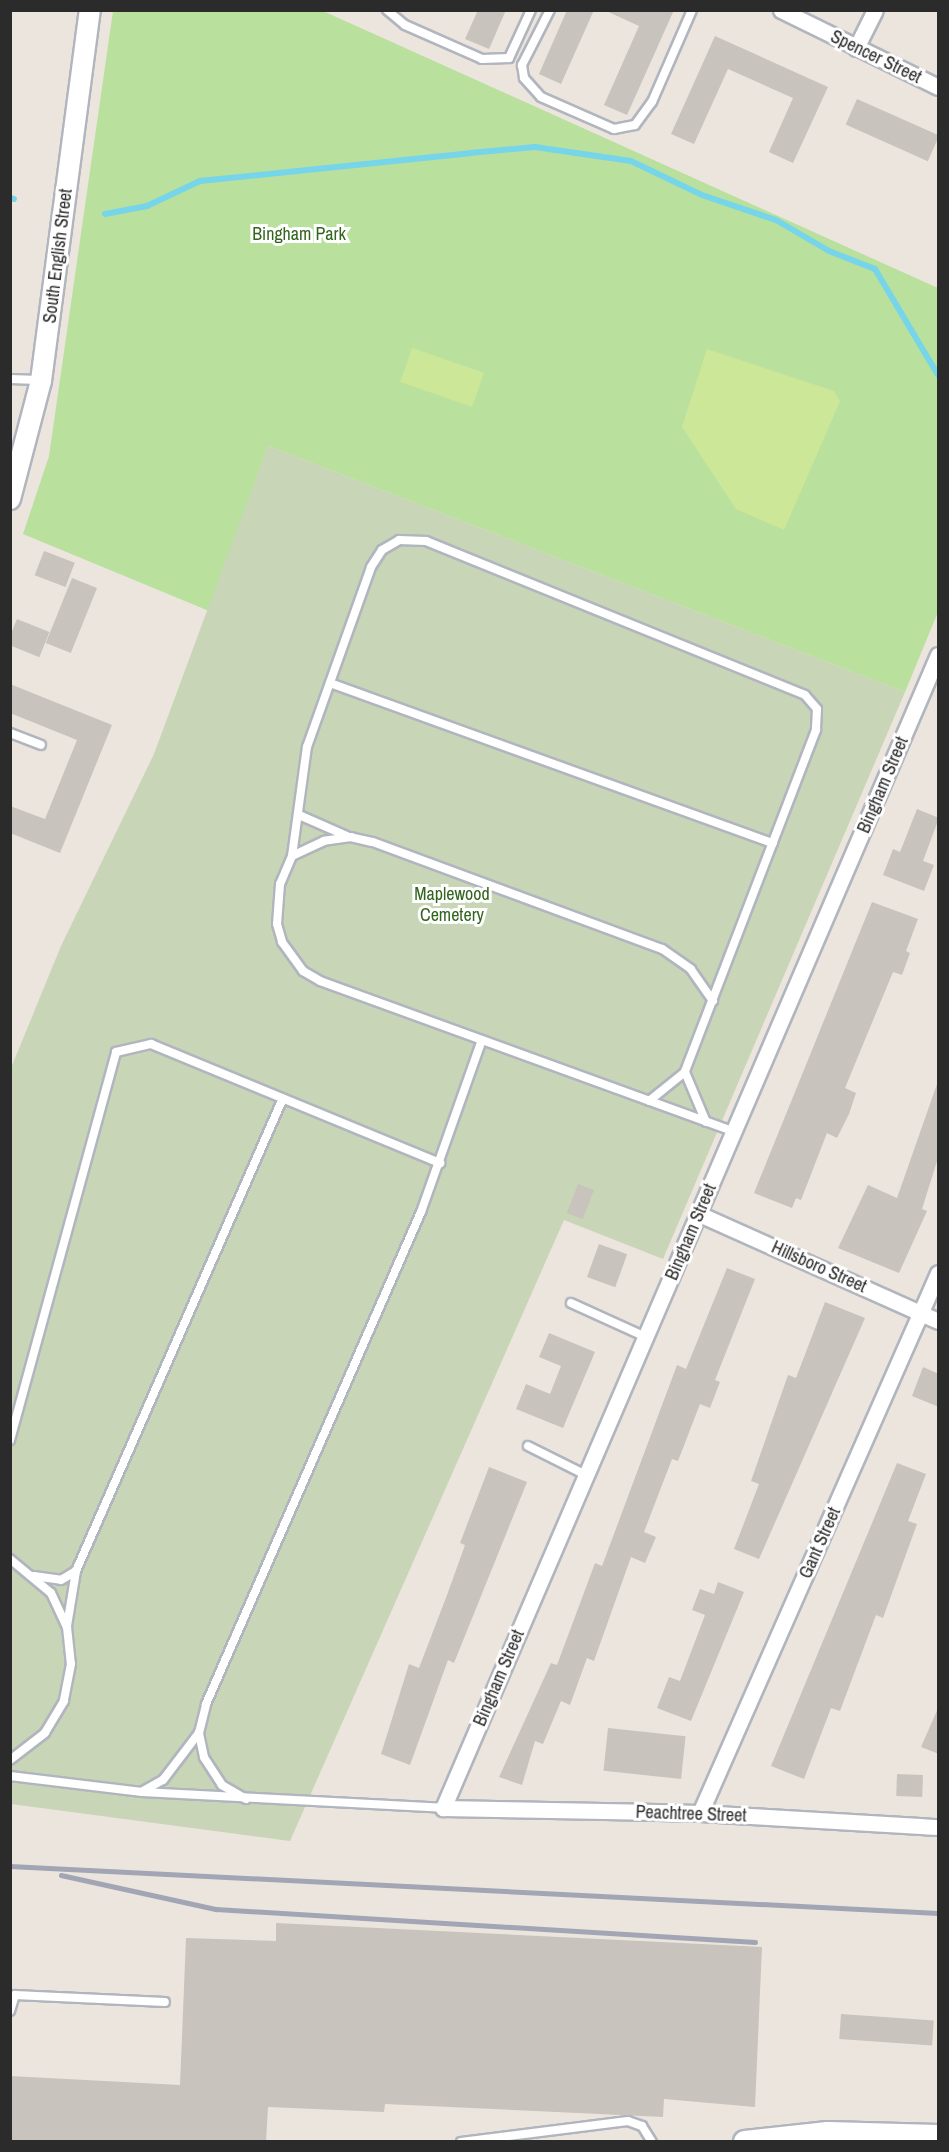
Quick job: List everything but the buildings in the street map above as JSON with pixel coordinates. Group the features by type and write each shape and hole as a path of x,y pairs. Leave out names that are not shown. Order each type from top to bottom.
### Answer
{"main road":[{"path":"745,2142 828,2133 933,2138"}],"street":[{"name":"South English Street","path":"10,499 41,381 90,10"},
{"name":"Spencer Street","path":"781,10 939,87"},
{"path":"856,48 875,10"},
{"name":"Bingham Street","path":"443,1808 939,655"},
{"name":"Hillsboro Street","path":"699,1214 939,1321"},
{"name":"Gant Street","path":"700,1813 939,1273"},
{"name":"Peachtree Street","path":"443,1808 700,1813 939,1827"}],"lane":[{"path":"387,10 405,25 482,59 509,58 522,65"},
{"path":"509,58 531,10"},
{"path":"550,10 522,65 524,78 542,97 614,129 635,125 652,102 693,10"},
{"path":"10,379 41,381"},
{"path":"649,1101 686,1072 816,730 817,709 812,701 426,541 399,540 376,558 307,747 292,856 280,884 277,924 282,942 303,971 482,1040 706,1122 734,1132"},
{"path":"330,683 773,843"},
{"path":"10,733 41,745"},
{"path":"299,815 351,837 662,949 691,969 712,1001"},
{"path":"292,856 324,841 351,837"},
{"path":"142,1792 163,1780 199,1733 211,1688 440,1163 482,1040"},
{"path":"10,1440 116,1052 151,1044 440,1163"},
{"path":"686,1072 706,1122"},
{"path":"10,1760 45,1733 64,1701 71,1664 67,1627 76,1571 283,1098"},
{"path":"571,1303 646,1337"},
{"path":"528,1446 586,1475"},
{"path":"10,1559 34,1576 51,1593 67,1627"},
{"path":"34,1576 61,1580 76,1571"},
{"path":"199,1733 212,1773 246,1799"},
{"path":"10,1776 142,1792 443,1808"},
{"path":"10,2011 15,1995 165,2002"},
{"path":"461,2142 484,2135 628,2121 642,2126 652,2142"}],"green space":[{"name":"Bingham Park","path":"113,11 323,11 938,288 938,612 905,692 268,446 209,611 23,534 49,456"},
{"path":"412,348 484,373 472,407 400,382"},
{"path":"707,349 834,391 840,401 784,530 736,509 682,427"},
{"name":"Maplewood Cemetery","path":"268,446 905,692 663,1259 564,1220 290,1841 11,1804 11,1068 61,946 154,754"}],"waterway":[{"path":"105,214 147,206 200,181 470,153 535,147 631,161 702,195 776,220 829,251 875,269 938,375"},
{"path":"10,198 14,199"}],"railway":[{"path":"10,1866 938,1913"},
{"path":"61,1875 216,1909 755,1942"}]}
